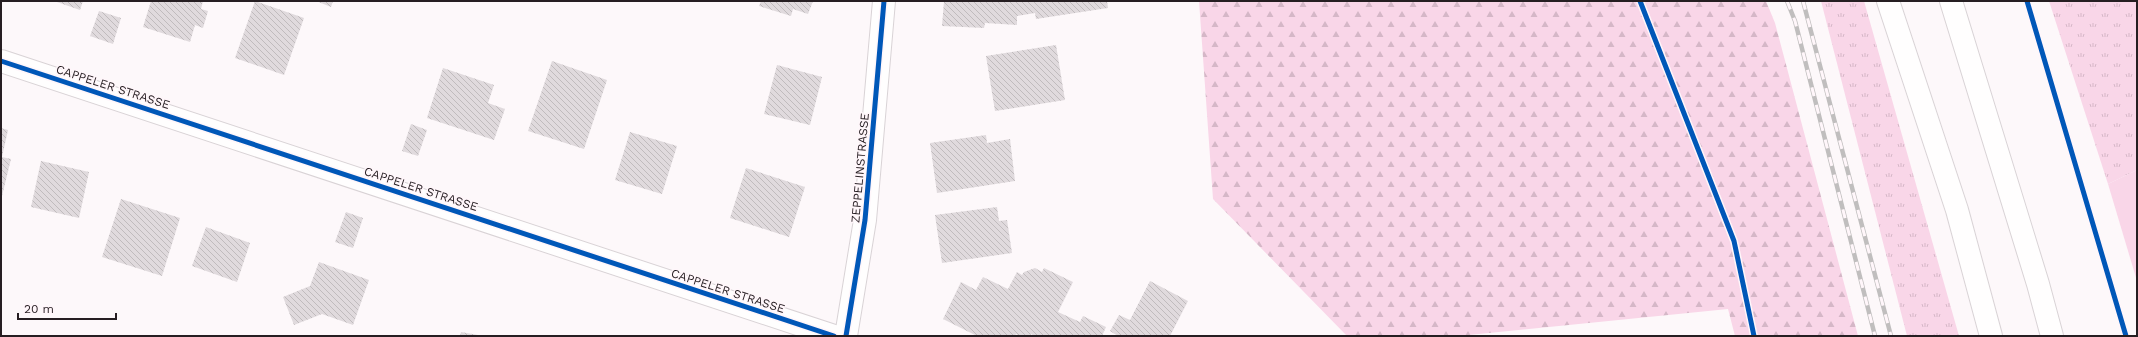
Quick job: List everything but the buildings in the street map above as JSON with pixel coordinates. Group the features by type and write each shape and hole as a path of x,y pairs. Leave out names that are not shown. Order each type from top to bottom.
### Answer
{"main road":[{"name":"ZEPPELINSTRASSE","path":"846,336 865,220 884,1"},
{"path":"1888,1 1957,210 1991,336"},
{"path":"1951,1 2038,284 2052,336"},
{"name":"CAPPELER STRASSE","path":"1,61 834,336"},
{"path":"2038,284 2062,336"}],"green space":[{"path":"1199,1 1766,1 1775,23 1858,336 1735,336 1728,309 1459,336 1347,336 1213,199"},
{"path":"1821,1 1864,1 1959,336 1907,336"},
{"path":"2049,1 2137,1 2137,170 2108,184"},
{"path":"2137,170 2137,281 2108,184"}],"railway":[{"path":"1787,1 1795,21 1875,336"},
{"path":"1803,1 1891,336"}],"cycle path":[{"path":"846,336 865,220 884,1"},
{"path":"1640,1 1734,241 1754,336"},
{"path":"2027,1 2126,336"},
{"path":"1,61 834,336"}]}
